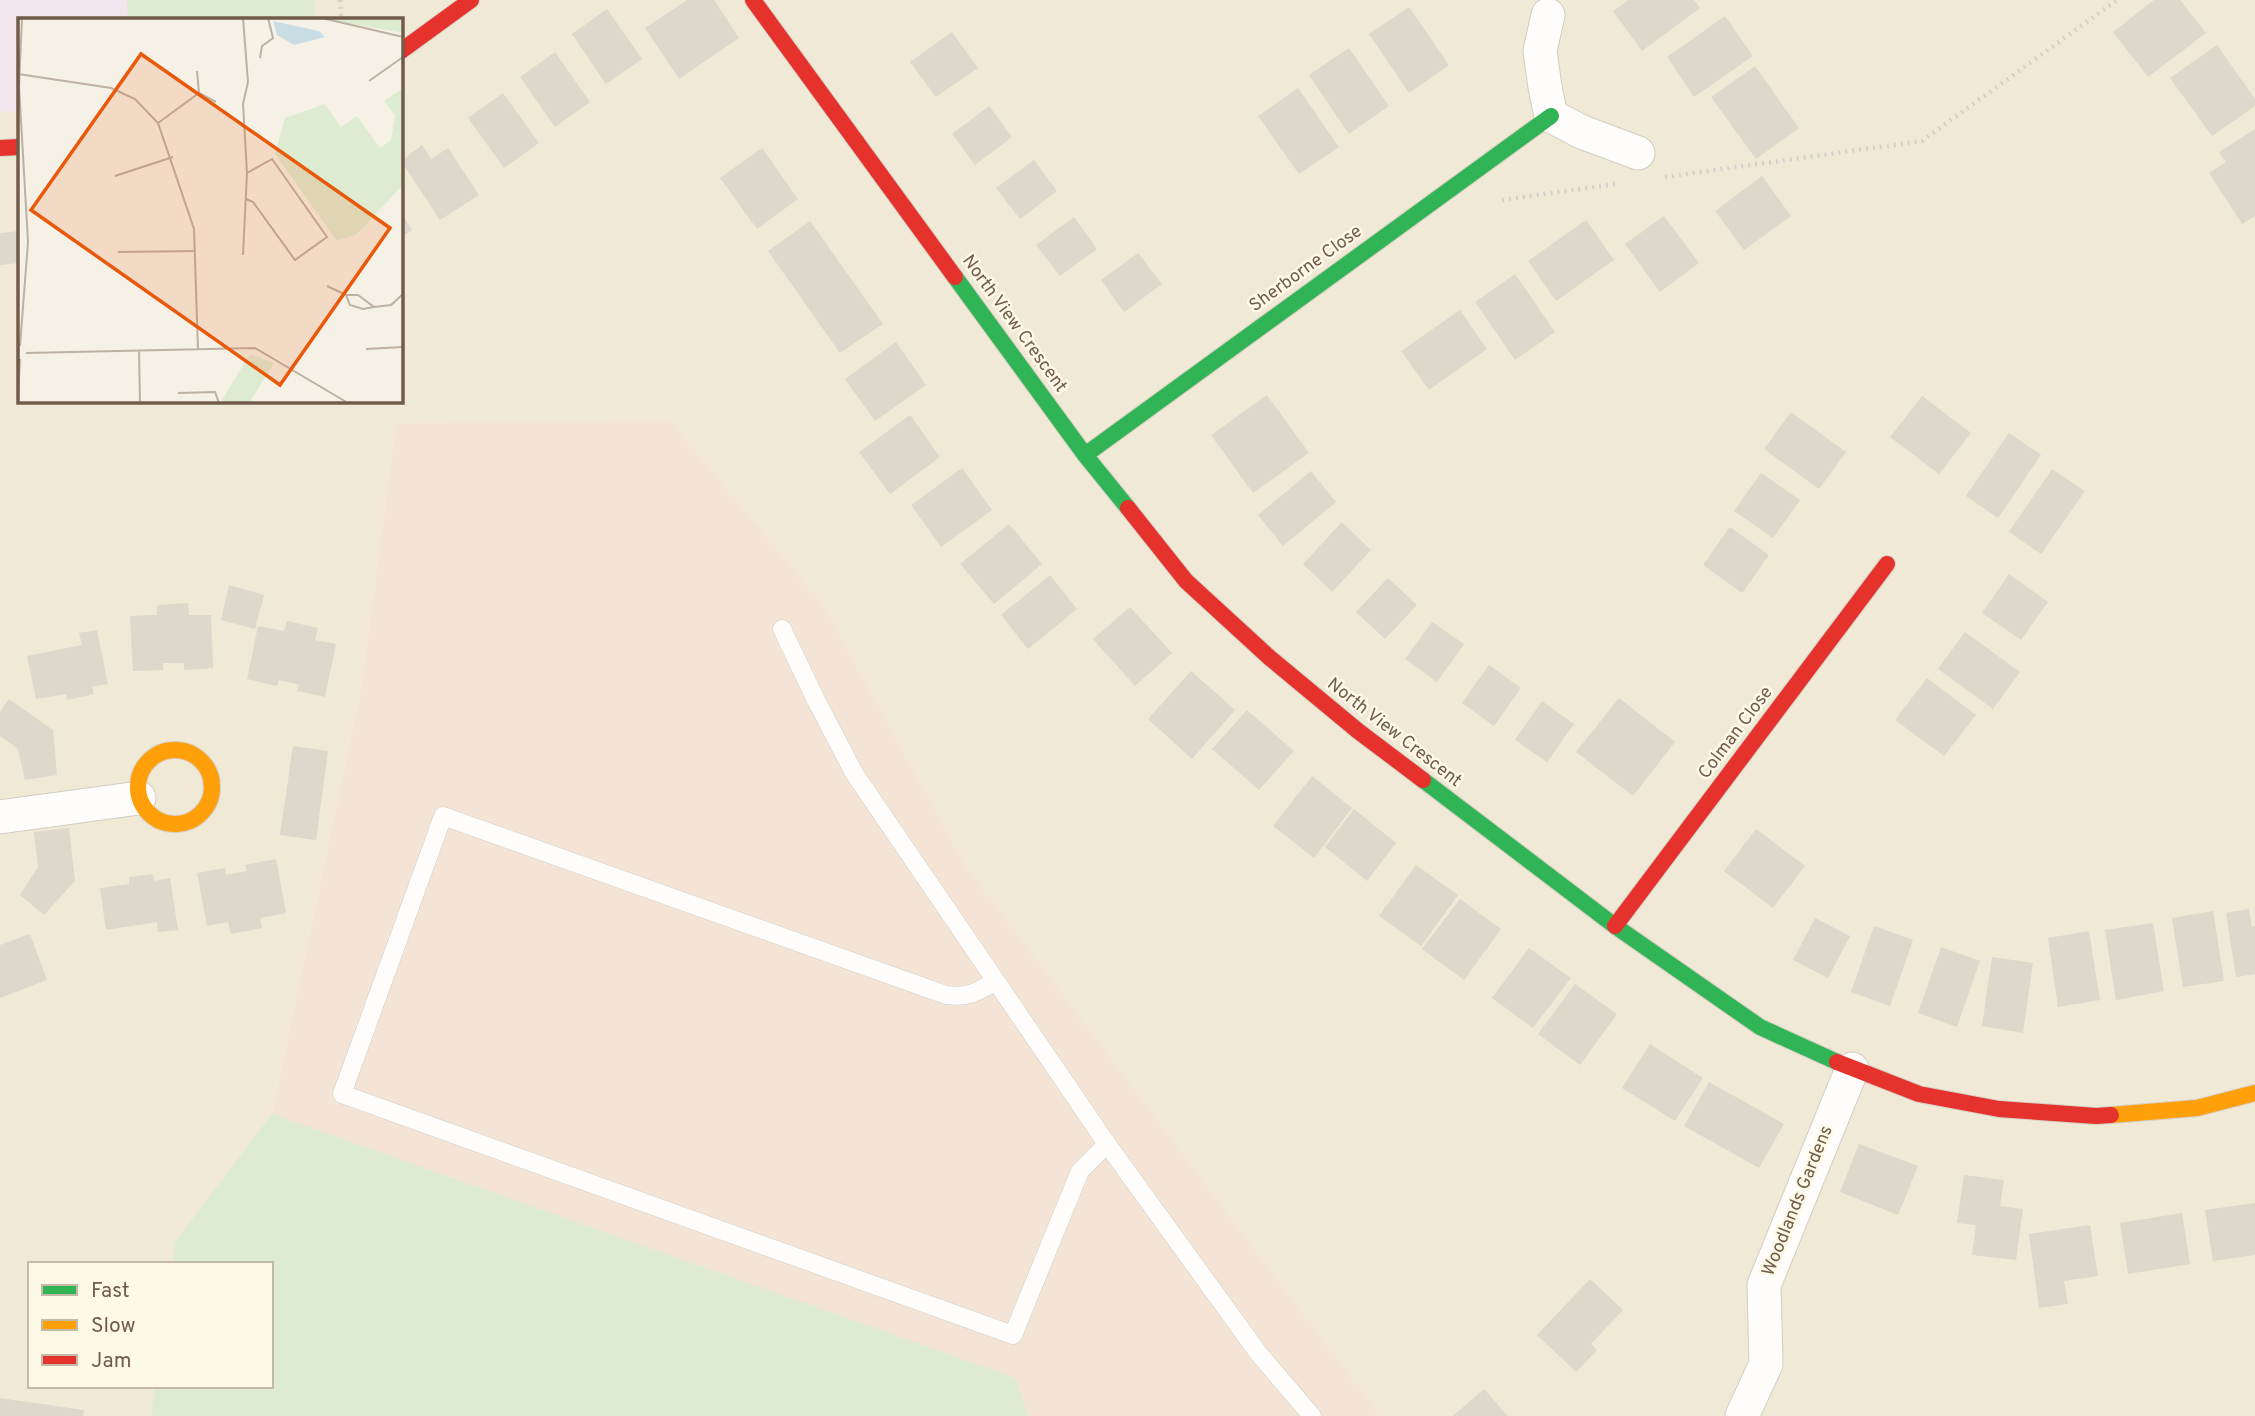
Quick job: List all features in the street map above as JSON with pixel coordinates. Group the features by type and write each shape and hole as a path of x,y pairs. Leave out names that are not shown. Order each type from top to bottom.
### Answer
{"street":[{"path":"402,50 471,0"},
{"name":"North View Crescent","path":"753,0 1085,455 1186,581 1270,658 1358,731 1615,926 1760,1027 1852,1069 1919,1094 1999,1109 2096,1116 2197,1108 2255,1093"},
{"path":"1548,15 1540,51 1551,116 1581,132 1638,153"},
{"name":"Sherborne Close","path":"1085,455 1551,116"},
{"path":"0,148 18,147"},
{"name":"Colman Close","path":"1615,926 1888,564"},
{"path":"182,750 204,763 210,774 210,798 197,817 186,822 175,824 153,817 139,798 140,773 147,762 157,754 182,750"},
{"path":"0,817 139,798"},
{"name":"Woodlands Gardens","path":"1741,1416 1766,1364 1764,1285 1852,1069"}],"lane":[{"path":"782,629 854,773 1107,1143 1259,1354 1312,1416"},
{"path":"996,981 978,992 962,997 946,995 443,816 342,1094 1013,1335 1080,1171 1107,1143"}],"path":[{"path":"340,0 341,18"},
{"path":"1664,177 1922,141 2117,0"},
{"path":"1500,200 1623,183"}],"shaded area":[{"path":"0,0 2255,0 2255,1416 1353,1416 967,868 824,606 671,421 396,424 361,689 272,1114 175,1242 172,1262 28,1262 28,1388 155,1388 151,1416 0,1416"},
{"path":"0,0 314,0 315,18 18,18 18,111 0,112"},
{"path":"671,421 824,606 967,868 1380,1416 151,1416 155,1388 273,1388 273,1262 172,1262 175,1242 272,1114 361,689 396,423"}],"green space":[{"path":"127,0 315,0 315,18 128,18"},
{"path":"272,1114 1015,1378 1028,1416 151,1416 155,1388 273,1388 273,1262 172,1262 175,1242"}],"building":[{"path":"687,0 714,0 739,38 679,79 645,28"},
{"path":"1629,0 1694,0 1700,8 1642,51 1613,11"},
{"path":"2154,0 2180,0 2206,33 2148,77 2113,32"},
{"path":"1409,7 1449,65 1409,93 1369,34"},
{"path":"607,9 642,59 606,84 572,34"},
{"path":"1725,16 1753,56 1694,97 1667,57"},
{"path":"952,32 978,68 936,97 910,62"},
{"path":"2217,45 2255,99 2255,106 2212,136 2170,78"},
{"path":"1349,48 1389,106 1349,134 1309,75"},
{"path":"555,52 590,102 555,127 520,77"},
{"path":"1755,66 1799,128 1756,159 1711,97"},
{"path":"1298,88 1339,147 1299,174 1258,116"},
{"path":"503,93 539,143 504,168 468,118"},
{"path":"989,106 1012,137 975,165 952,134"},
{"path":"2255,129 2255,216 2242,224 2209,173 2226,162 2219,152"},
{"path":"422,145 431,159 448,148 479,195 440,220 402,160"},
{"path":"762,148 798,199 757,229 720,178"},
{"path":"1034,160 1057,191 1020,219 996,188"},
{"path":"1762,176 1791,216 1744,250 1715,211"},
{"path":"402,214 412,230 402,236"},
{"path":"1664,216 1699,263 1660,292 1625,244"},
{"path":"1074,217 1097,249 1060,276 1036,245"},
{"path":"1586,220 1614,260 1556,301 1528,261"},
{"path":"810,221 883,324 840,353 768,251"},
{"path":"18,231 18,263 0,265 0,233"},
{"path":"1138,253 1162,284 1124,312 1101,280"},
{"path":"1515,274 1555,332 1515,360 1475,302"},
{"path":"1460,310 1487,349 1429,390 1401,351"},
{"path":"896,342 926,385 875,421 845,379"},
{"path":"1267,395 1309,453 1253,493 1211,435"},
{"path":"1922,396 1971,433 1939,474 1890,437"},
{"path":"1791,412 1846,452 1819,489 1764,449"},
{"path":"910,415 940,457 890,494 859,452"},
{"path":"2009,433 2041,455 1998,518 1966,496"},
{"path":"962,468 992,510 941,547 911,505"},
{"path":"2052,469 2085,491 2041,554 2009,532"},
{"path":"1311,471 1336,502 1283,546 1258,515"},
{"path":"1761,473 1800,500 1773,538 1734,511"},
{"path":"1342,522 1371,550 1332,592 1303,564"},
{"path":"1009,524 1042,564 994,604 960,564"},
{"path":"1730,527 1769,555 1742,593 1703,565"},
{"path":"2009,574 2048,602 2021,640 1982,613"},
{"path":"1050,575 1077,609 1028,649 1001,615"},
{"path":"1388,578 1417,605 1385,639 1356,612"},
{"path":"229,585 264,595 255,629 221,620"},
{"path":"188,603 189,615 211,615 213,668 184,670 184,663 163,663 163,670 133,671 130,616 157,615 157,605"},
{"path":"1130,607 1172,653 1135,686 1093,639"},
{"path":"287,621 318,628 315,640 336,644 325,697 297,691 299,685 279,680 277,686 247,679 258,626 284,631"},
{"path":"1432,622 1464,644 1437,682 1405,659"},
{"path":"97,630 108,684 92,687 94,694 67,700 66,694 36,699 27,656 82,645 79,633"},
{"path":"1965,632 2020,672 1993,709 1938,669"},
{"path":"1489,665 1521,688 1494,726 1462,703"},
{"path":"1191,671 1235,710 1192,759 1148,719"},
{"path":"1927,678 1976,715 1944,756 1895,720"},
{"path":"1619,698 1675,742 1633,796 1576,752"},
{"path":"9,699 53,730 57,775 25,780 18,749 0,736 0,712"},
{"path":"1542,701 1574,724 1547,762 1515,740"},
{"path":"1247,710 1294,751 1259,790 1212,749"},
{"path":"293,746 328,751 316,840 280,835"},
{"path":"1312,776 1352,808 1314,858 1273,826"},
{"path":"1354,809 1396,843 1367,881 1325,847"},
{"path":"69,828 75,881 44,915 20,895 38,867 34,832"},
{"path":"1756,829 1805,866 1773,908 1724,871"},
{"path":"276,859 286,913 260,918 262,928 231,934 228,922 207,926 197,873 225,868 226,875 247,871 245,865"},
{"path":"1416,865 1458,895 1421,946 1379,916"},
{"path":"153,874 154,881 170,878 178,930 158,932 157,922 106,930 100,888 129,884 129,877"},
{"path":"1460,899 1501,929 1464,980 1422,949"},
{"path":"2249,909 2252,927 2255,926 2255,974 2236,977 2226,913"},
{"path":"2213,911 2224,981 2183,987 2172,918"},
{"path":"1815,918 1850,936 1828,978 1793,960"},
{"path":"2153,923 2164,991 2116,1000 2105,930"},
{"path":"1874,926 1913,940 1890,1006 1851,992"},
{"path":"2089,931 2100,1000 2058,1007 2048,938"},
{"path":"30,934 47,980 0,998 0,945"},
{"path":"1941,947 1980,961 1957,1027 1918,1013"},
{"path":"1529,948 1571,978 1533,1028 1492,998"},
{"path":"1992,957 2033,963 2023,1033 1982,1026"},
{"path":"1575,984 1617,1014 1580,1065 1538,1034"},
{"path":"1650,1044 1703,1078 1675,1121 1622,1088"},
{"path":"1709,1082 1784,1124 1759,1168 1684,1126"},
{"path":"1859,1144 1918,1166 1898,1215 1840,1192"},
{"path":"1964,1175 2004,1180 2000,1206 2023,1209 2016,1260 1972,1255 1976,1225 1957,1223"},
{"path":"2255,1203 2255,1255 2213,1261 2205,1210"},
{"path":"2182,1213 2190,1264 2128,1274 2120,1223"},
{"path":"2090,1225 2098,1276 2064,1281 2068,1304 2039,1308 2029,1234"},
{"path":"1590,1279 1623,1310 1591,1344 1597,1350 1576,1372 1537,1335"},
{"path":"1484,1389 1508,1416 1453,1416"},
{"path":"0,1398 84,1410 83,1416 0,1416"}],"traffic: fast":[{"path":"1085,455 1551,116"},
{"path":"955,277 1085,455 1128,508"},
{"path":"1423,780 1615,926 1760,1027 1837,1062"}],"traffic: slow":[{"path":"175,750 196,756 206,766 212,787 206,808 196,818 175,824 154,818 144,808 138,787 144,766 154,756 175,750"},
{"path":"2111,1115 2197,1108 2255,1093"}],"traffic: jam":[{"path":"402,50 471,0"},
{"path":"753,0 955,277"},
{"path":"0,148 18,147"},
{"path":"1128,508 1186,581 1270,658 1358,731 1423,780"},
{"path":"1615,926 1887,564"},
{"path":"1837,1062 1919,1094 1999,1109 2111,1115"}]}
